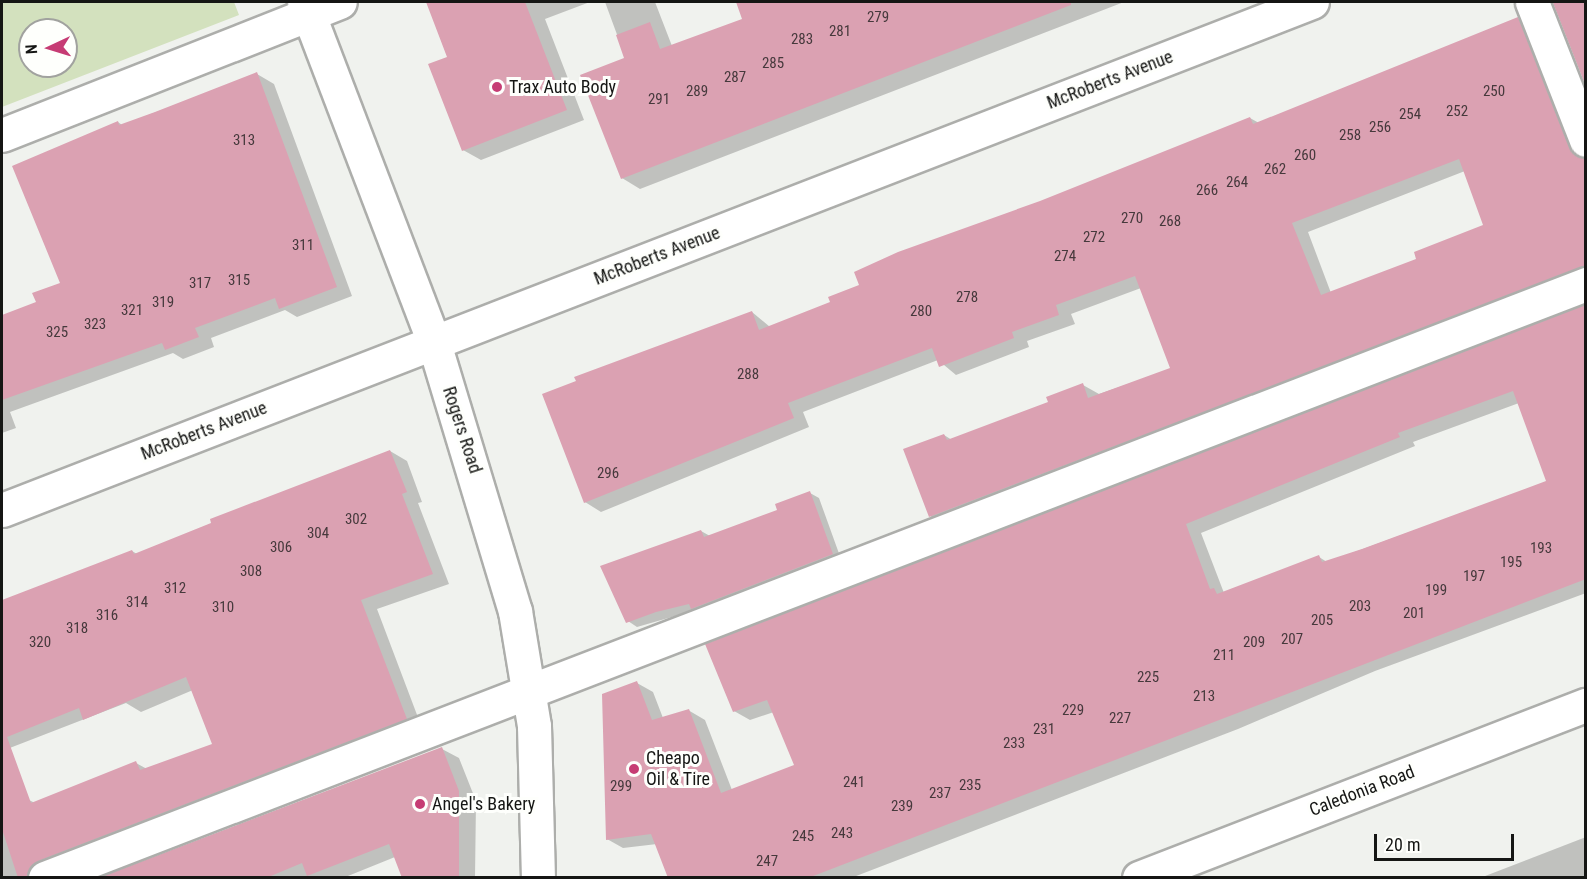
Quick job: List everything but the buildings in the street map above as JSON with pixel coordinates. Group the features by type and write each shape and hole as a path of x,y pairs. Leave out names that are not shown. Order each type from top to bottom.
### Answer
{"street":[{"path":"2,135 307,8 340,2"},
{"name":"McRoberts Avenue","path":"2,510 1312,2"},
{"path":"1532,2 1586,140"},
{"name":"Rogers Road","path":"307,8 434,343 494,530 515,610 529,689 536,764 538,878"},
{"path":"45,878 529,689 1586,284"},
{"name":"Caledonia Road","path":"1138,878 1586,705"}],"green space":[{"path":"2,2 234,2 239,15 78,77 78,18 18,18 18,78 77,78 2,107"}],"place":[{"name":"Trax Auto Body","path":"497,87"},
{"name":"Cheapo Oil & Tire","path":"634,769"},
{"name":"Angel's Bakery","path":"420,804"}]}
